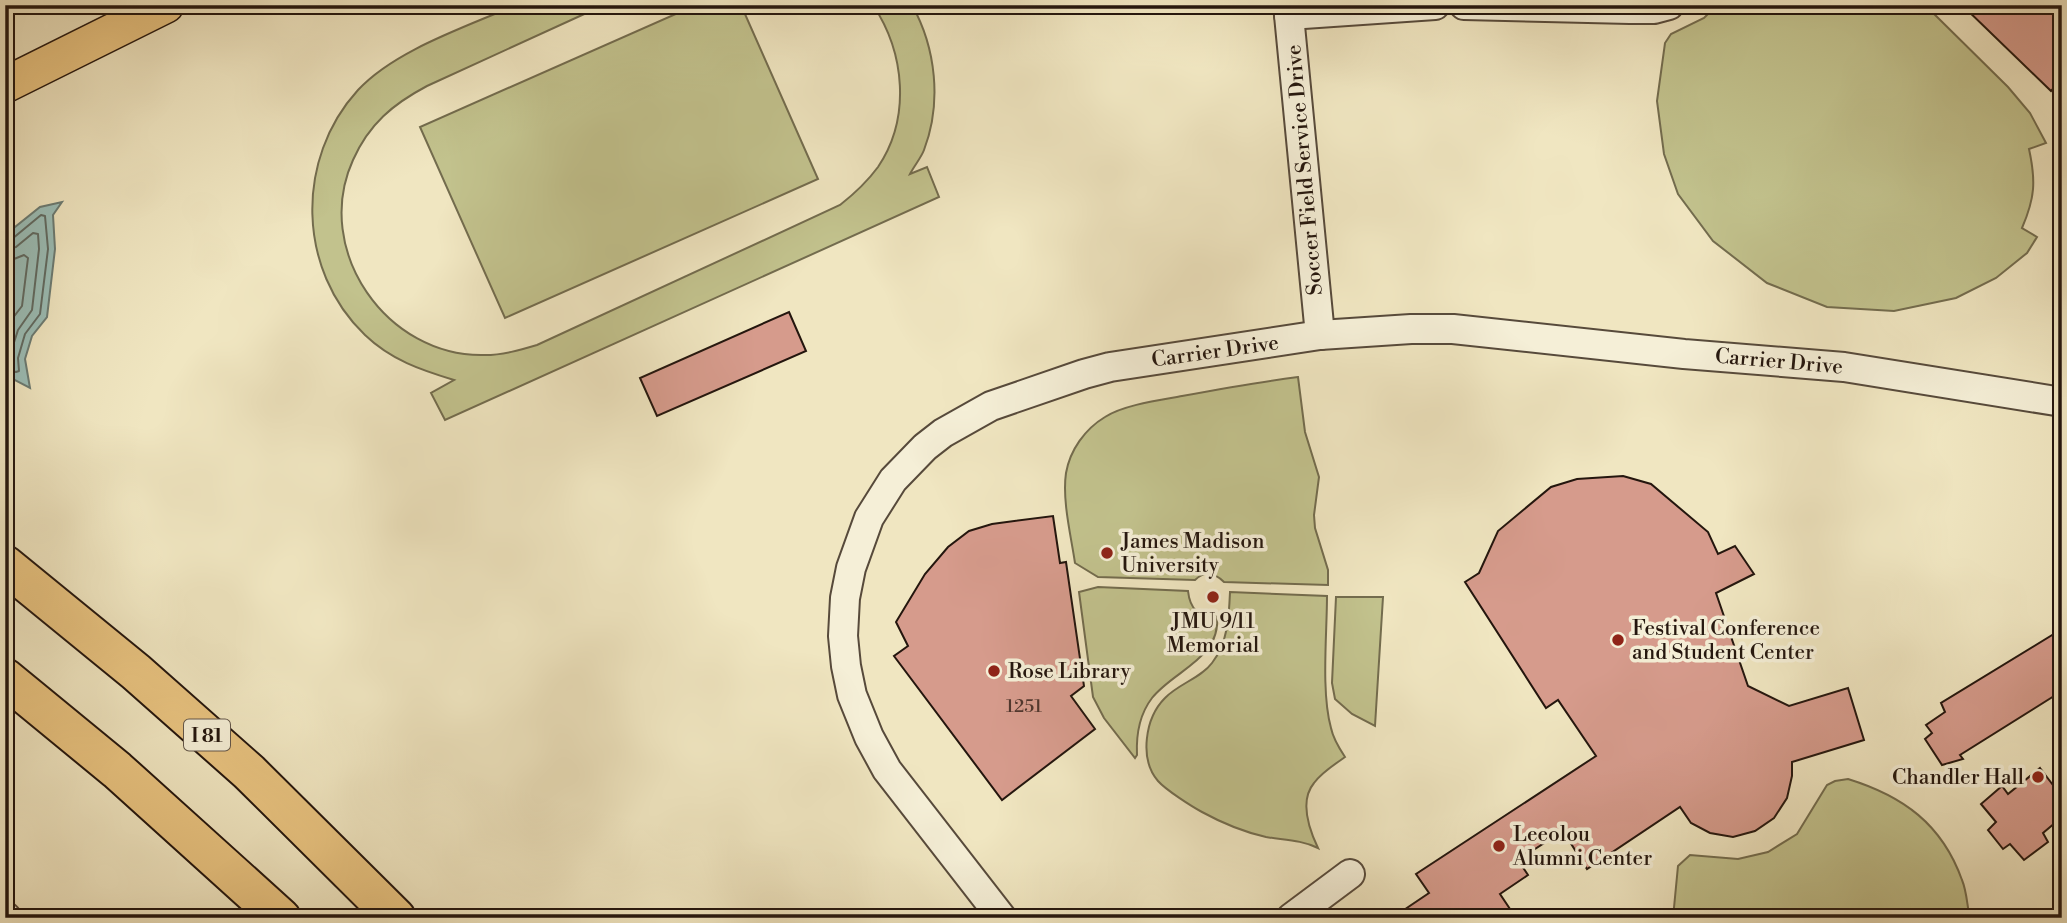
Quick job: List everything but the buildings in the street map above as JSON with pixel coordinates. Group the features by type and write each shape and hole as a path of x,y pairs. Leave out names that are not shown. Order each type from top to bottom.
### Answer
{"highway":[{"name":"I 81","path":"5,565 136,672 249,772 396,918"},
{"path":"5,678 117,769 281,918"}],"main road":[{"path":"5,85 166,5"}],"street":[{"path":"1289,10 1435,5"},
{"path":"1464,5 1630,9 1654,9 1669,5"},
{"name":"Soccer Field Service Drive","path":"1289,10 1320,335"},
{"name":"Carrier Drive","path":"1002,918 887,770 869,737 852,695 845,651 845,598 850,568 873,512 893,480 925,447 956,425 991,406 1110,367 1320,335 1411,329 1453,329 1684,354 1860,368 2062,402"},
{"path":"1291,918 1350,874"}],"green space":[{"path":"516,5 604,5 415,93 383,116 359,147 353,160 343,194 343,229 351,262 367,292 389,318 417,338 450,351 485,355 537,345 840,205 860,188 878,167 896,128 900,86 897,64 884,24 873,5 912,5 927,39 934,76 933,114 924,150 910,174 927,167 939,197 445,420 431,393 454,380 407,363 375,344 343,309 326,279 316,247 312,214 315,181 323,148 337,118 358,90 373,76 411,51"},
{"path":"696,5 741,5 818,179 505,318 420,127"},
{"path":"1717,5 1925,5 2008,87 2030,113 2046,143 2029,149 2033,189 2022,228 2037,237 2027,253 1996,278 1956,298 1894,311 1827,307 1767,283 1713,241 1678,194 1664,154 1657,101 1665,43 1671,34 1704,18"},
{"path":"1298,377 1305,432 1319,477 1315,528 1328,570 1328,585 1224,582 1210,574 1195,580 1098,577 1075,563 1066,506 1066,473 1075,448 1098,422 1122,409 1142,404"},
{"path":"1098,587 1188,591 1196,611 1217,616 1212,643 1194,663 1161,688 1148,704 1139,725 1135,758 1104,718 1093,697 1079,592"},
{"path":"1230,592 1327,596 1326,698 1332,732 1345,757 1317,779 1309,790 1307,815 1318,848 1250,833 1210,816 1162,785 1148,762 1149,727 1158,706 1170,693 1207,668 1221,647 1228,620"},
{"path":"1336,597 1383,597 1375,726 1352,714 1335,699 1332,683"},
{"path":"1848,779 1886,794 1918,815 1932,828 1954,860 1964,885 1970,918 1673,918 1678,866 1690,855 1738,859 1768,852 1797,834 1827,785"}],"water":[{"path":"62,202 53,215 55,249 47,317 32,336 25,359 30,388 5,375 5,235 40,207"}],"place":[{"name":"James Madison University","path":"1107,553"},
{"name":"JMU 9/11 Memorial","path":"1213,597"},
{"name":"Festival Conference and Student Center","path":"1618,640"},
{"name":"Rose Library","path":"994,671"},
{"name":"Chandler Hall","path":"2038,777"},
{"name":"Leeolou Alumni Center","path":"1499,846"}]}
